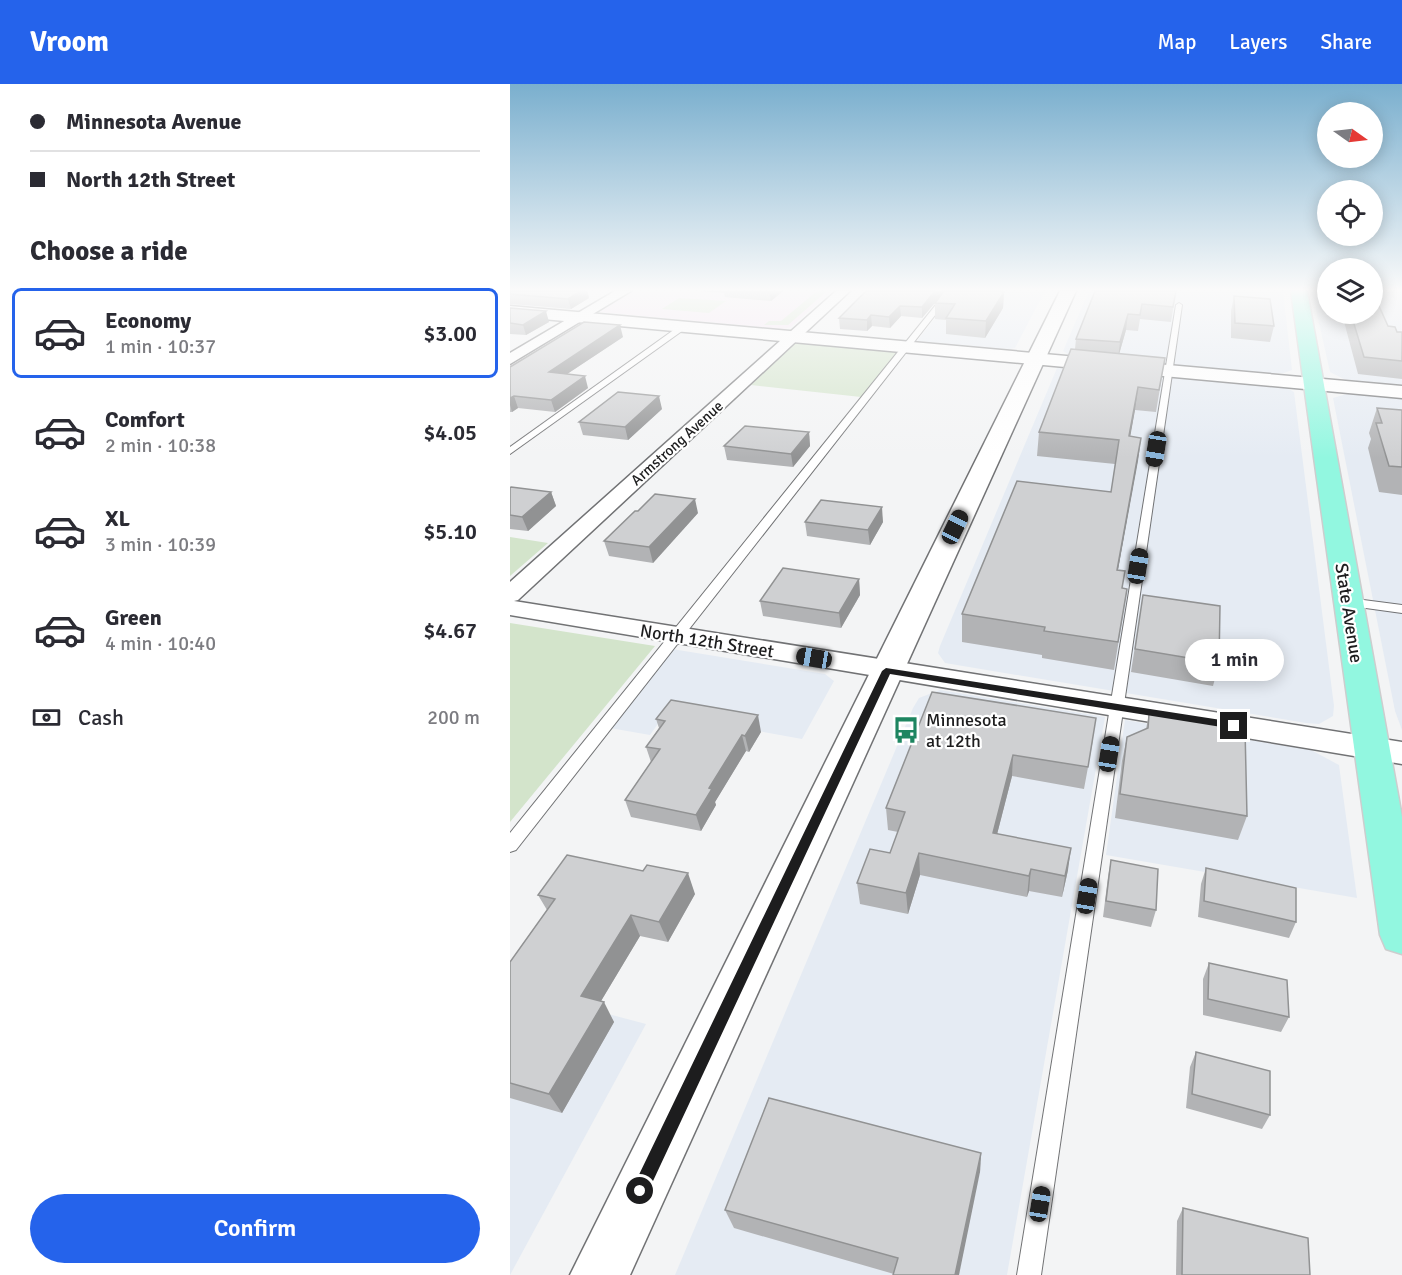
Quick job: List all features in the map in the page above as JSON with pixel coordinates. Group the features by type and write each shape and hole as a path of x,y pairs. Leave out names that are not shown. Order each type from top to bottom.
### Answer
{"main road":[{"path":"914,347 1402,392"},
{"path":"600,1275 1041,347"},
{"name":"State Avenue","path":"1309,347 1347,602 1386,750 1402,935"}],"street":[{"path":"510,359 531,347"},
{"name":"Armstrong Avenue","path":"510,595 783,347"},
{"name":"North 12th Street","path":"510,608 886,671 1386,750"}],"lane":[{"path":"510,450 656,347"},
{"path":"510,845 675,635 908,347"},
{"path":"1029,1275 1173,347"},
{"path":"1347,602 1402,609"}],"shaded area":[{"path":"981,347 1016,347 1009,349"},
{"path":"1065,347 1289,347 1292,370 1284,373 1265,373 1069,355 1063,351"},
{"path":"1324,347 1402,347 1402,385 1346,380 1330,372"},
{"path":"1064,365 1284,386 1294,392 1334,706 1333,716 1319,724 1306,723 945,663 938,653 940,646 1057,368"},
{"path":"1350,393 1402,397 1402,730 1395,711 1333,398"},
{"path":"672,649 825,674 834,681 802,739 665,714 650,735 610,728"},
{"path":"940,690 1105,717 1007,1275 675,1275 913,708 919,698"},
{"path":"1125,720 1311,750 1339,765 1357,898 1106,855"},
{"path":"510,988 646,1024 510,1275"}],"green space":[{"path":"792,347 861,347 899,350 861,397 751,385"},
{"path":"510,537 548,543 510,576"},
{"path":"510,623 655,646 510,822"}],"building":[{"path":"544,347 587,347 549,372 585,376 551,400 514,396 510,398 510,367"},
{"path":"1361,347 1402,347 1402,361 1364,357"},
{"path":"1071,349 1165,358 1159,390 1138,387 1129,436 1141,438 1117,570 1125,571 1122,588 1127,589 1118,642 1044,631 1045,627 962,614 1017,481 1111,492 1119,440 1039,432"},
{"path":"618,392 659,396 625,427 579,422"},
{"path":"1377,408 1402,410 1402,467 1389,466 1376,423 1382,423"},
{"path":"745,426 809,432 791,454 724,446"},
{"path":"511,487 551,492 522,517 510,515"},
{"path":"655,494 695,499 649,547 604,541 635,511 638,511"},
{"path":"821,500 882,507 868,530 805,522"},
{"path":"783,568 859,579 839,613 760,601"},
{"path":"1143,595 1220,606 1219,663 1135,649"},
{"path":"932,692 1096,718 1088,767 1013,755 993,833 1071,848 1065,876 1031,869 1029,876 919,853 906,893 857,883 870,849 890,853 905,812 886,808"},
{"path":"671,700 758,715 745,736 742,735 709,788 712,789 696,815 625,800 660,749 646,747 665,721 656,719"},
{"path":"1149,714 1245,729 1247,816 1120,794 1127,737 1148,728"},
{"path":"567,855 643,871 647,865 688,873 659,922 631,915 581,996 604,1002 549,1094 510,1083 510,962 555,899 538,895"},
{"path":"1111,860 1158,869 1156,910 1106,901"},
{"path":"1206,868 1296,888 1296,922 1204,901"},
{"path":"1209,963 1287,980 1289,1017 1208,999"},
{"path":"1196,1052 1270,1071 1270,1115 1192,1094"},
{"path":"769,1098 981,1153 955,1275 893,1275 898,1258 725,1210"},
{"path":"1183,1208 1308,1238 1310,1275 1182,1275"}],"place":[{"name":"Minnesota at 12th","path":"906,730"}],"route":[{"path":"640,1191 886,671 1234,726"}]}
